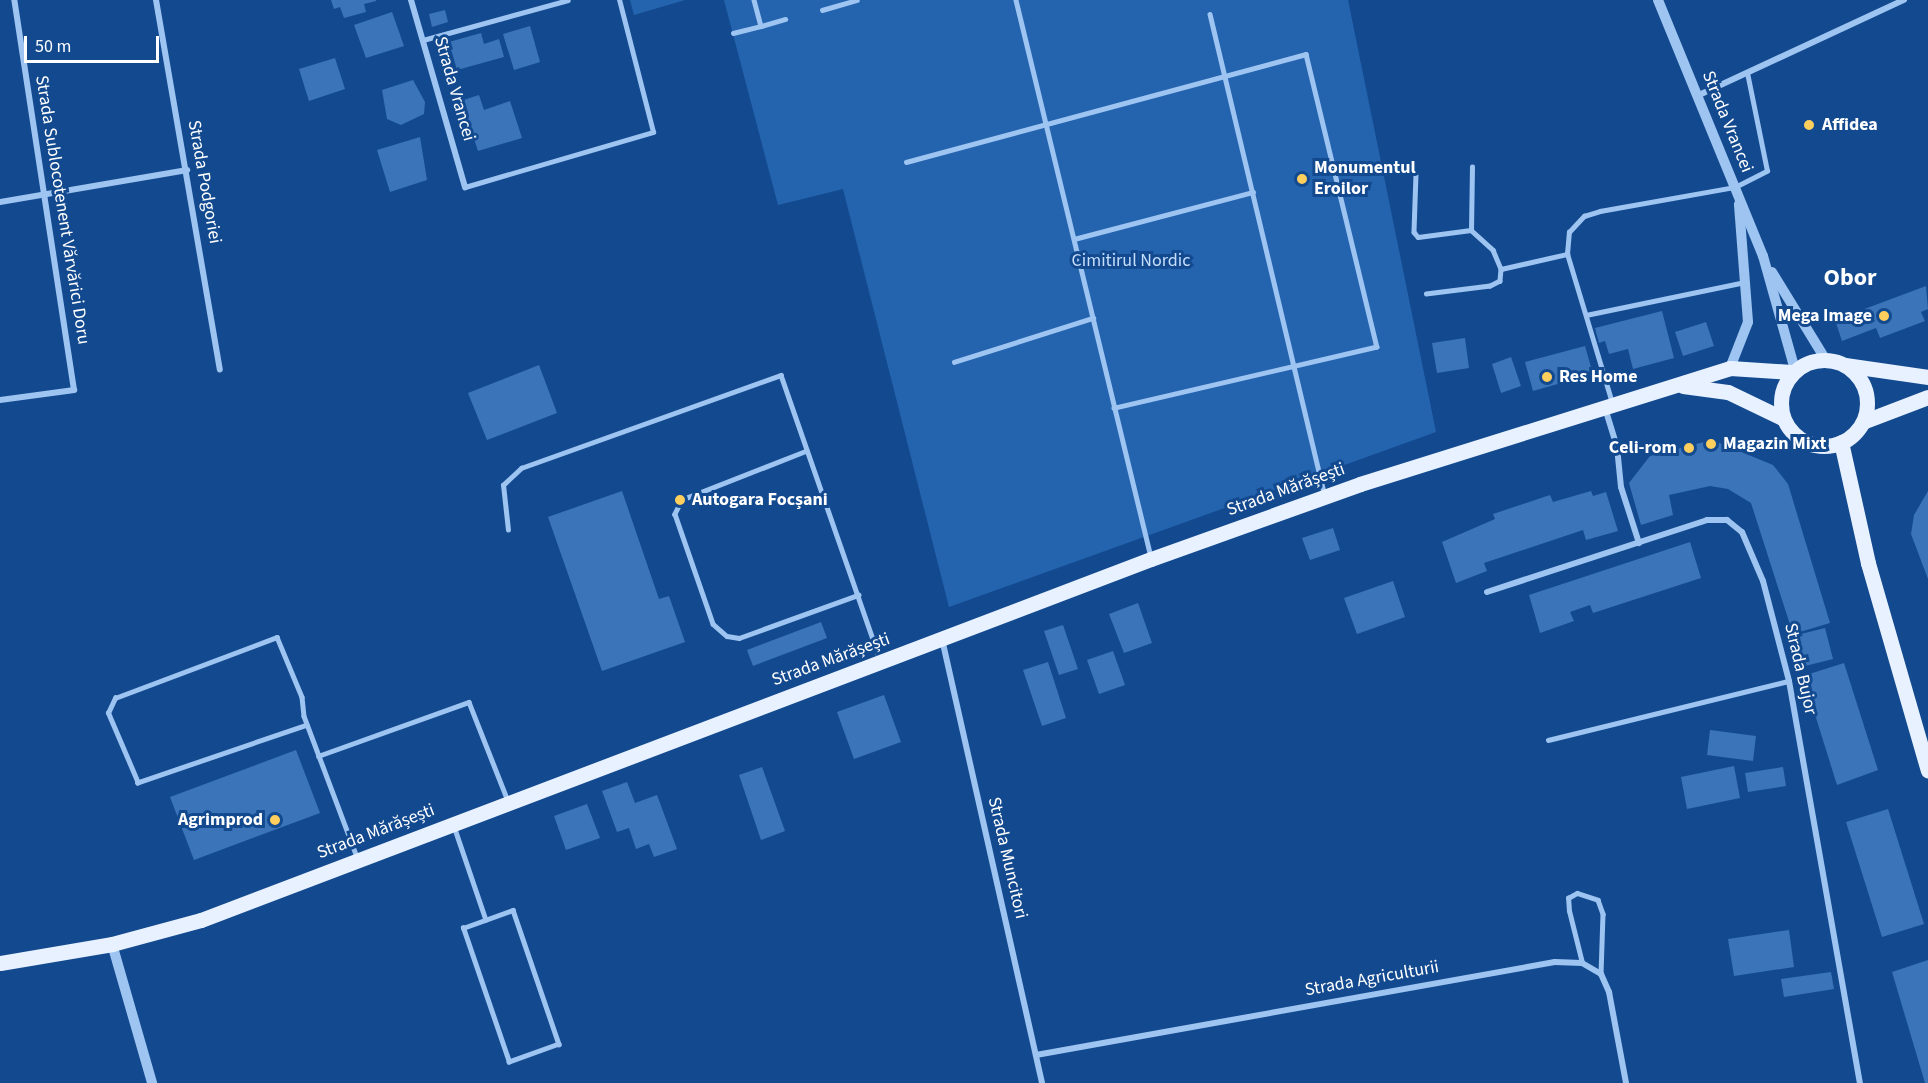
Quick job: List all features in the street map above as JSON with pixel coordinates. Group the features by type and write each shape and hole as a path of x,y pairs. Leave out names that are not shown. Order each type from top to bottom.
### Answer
{"main road":[{"path":"1928,377 1844,365 1826,360 1793,371 1780,398 1782,418 1805,444 1817,447 1841,442 1865,421 1928,398"},
{"path":"1844,365 1859,378 1868,395 1865,421"},
{"name":"Strada Mărășești","path":"0,963 112,944 201,920 1151,559 1325,497 1608,404 1730,368 1793,371"},
{"name":"Strada Mărășești","path":"1674,386 1728,392 1782,418"},
{"path":"1841,442 1868,563 1928,771"}],"street":[{"name":"Strada Sublocotenent Vărvărici Doru","path":"0,400 74,390 14,0"},
{"name":"Strada Podgoriei","path":"156,0 220,369"},
{"name":"Strada Vrancei","path":"411,0 465,187"},
{"name":"Strada Vrancei","path":"1658,0 1699,95 1763,256 1793,371"},
{"path":"1699,95 1904,0"},
{"path":"0,202 187,170"},
{"path":"1730,368 1748,322 1736,189"},
{"name":"Strada Vrancei","path":"1763,256 1826,360"},
{"path":"1608,404 1617,447 1621,487 1639,543"},
{"name":"Strada Bujor","path":"1487,592 1707,520 1727,520 1742,532 1763,582 1789,681 1860,1083"},
{"name":"Strada Muncitori","path":"942,639 1042,1083"},
{"path":"112,944 152,1083"},
{"name":"Strada Agriculturii","path":"1036,1055 1555,962 1582,963 1601,974"},
{"path":"1601,974 1609,992 1626,1083"}],"lane":[{"path":"423,40 568,0"},
{"path":"465,187 653,132 619,0"},
{"path":"754,0 761,26"},
{"path":"822,9 857,0"},
{"path":"1016,0 1151,559"},
{"path":"1210,14 1325,497"},
{"path":"733,33 785,19"},
{"path":"906,162 1047,126 1306,54 1377,347 1114,408"},
{"path":"1608,404 1586,315 1567,254 1569,232 1584,216 1736,189 1767,171 1748,73"},
{"path":"1427,294 1491,286 1500,281 1501,269 1493,250 1471,230 1472,167"},
{"path":"1416,174 1414,232 1418,237 1471,230"},
{"path":"1074,238 1253,192"},
{"path":"1501,269 1567,254"},
{"path":"1586,315 1746,281"},
{"path":"954,362 1093,318"},
{"path":"508,530 502,485 521,468 781,375 881,663"},
{"path":"807,451 682,500 675,514 713,624 726,636 739,638 858,595"},
{"path":"307,725 138,783 108,713 115,698 277,638 302,697 307,725 358,859"},
{"path":"1548,740 1789,681"},
{"path":"318,756 469,702 509,803"},
{"path":"453,824 486,920"},
{"path":"1582,963 1568,898 1577,893 1598,900 1603,915 1601,974"},
{"path":"513,910 559,1044 509,1062 463,928 486,920 513,910"}],"green space":[{"path":"630,0 685,0 634,15"},
{"name":"Cimitirul Nordic","path":"724,0 1348,0 1436,432 949,607 843,189 778,205"}],"building":[{"path":"331,0 376,1 364,4 366,12 344,18 340,7 334,9"},
{"path":"445,10 448,22 432,27 429,14"},
{"path":"392,12 404,46 366,58 354,25"},
{"path":"530,26 540,62 514,70 503,34"},
{"path":"481,33 484,44 499,39 504,57 457,70 449,42"},
{"path":"335,58 345,89 309,101 299,69"},
{"path":"413,80 425,102 424,114 401,125 387,119 382,90"},
{"path":"479,95 484,110 510,101 522,138 478,151 470,126 459,129 451,104"},
{"path":"420,137 427,180 390,192 377,150"},
{"name":"Mega Image","path":"1926,286 1928,309 1921,312 1925,321 1880,338 1876,328 1842,341 1835,320"},
{"path":"1662,311 1674,358 1633,369 1628,349 1609,354 1605,341 1599,343 1595,328"},
{"path":"1706,322 1714,346 1683,356 1675,332"},
{"path":"1465,338 1469,368 1437,373 1432,343"},
{"path":"1585,346 1593,374 1533,391 1525,362"},
{"path":"1511,357 1521,386 1501,393 1492,364"},
{"path":"539,365 557,413 487,440 468,393"},
{"path":"1712,440 1773,465 1788,484 1830,623 1793,634 1751,503 1728,489 1710,486 1669,495 1673,515 1641,525 1629,483 1650,456"},
{"path":"622,491 659,599 669,596 685,642 602,671 548,517"},
{"path":"1591,491 1593,496 1606,492 1618,531 1586,540 1583,530 1484,563 1487,571 1456,583 1442,542 1495,519 1493,514 1550,495 1553,502"},
{"path":"1928,491 1928,579 1911,534 1914,515"},
{"path":"1333,528 1340,550 1310,560 1302,538"},
{"path":"1690,542 1701,578 1593,613 1590,605 1570,612 1574,621 1540,633 1529,595"},
{"path":"1393,581 1405,617 1357,634 1344,598"},
{"path":"1138,603 1152,643 1124,653 1109,614"},
{"path":"821,622 827,638 753,666 747,650"},
{"path":"1063,625 1078,669 1059,675 1044,631"},
{"path":"1825,628 1833,659 1801,667 1793,636"},
{"path":"1113,651 1125,685 1099,694 1087,660"},
{"path":"1048,662 1066,718 1042,726 1023,670"},
{"path":"1844,663 1878,770 1837,785 1803,676"},
{"path":"884,695 901,742 854,759 837,712"},
{"path":"1710,730 1756,736 1753,761 1707,755"},
{"path":"296,750 320,813 194,860 170,797"},
{"path":"1734,766 1740,798 1687,809 1681,777"},
{"path":"762,767 785,831 761,840 739,775"},
{"path":"1783,767 1786,786 1748,792 1745,773"},
{"path":"627,782 635,803 657,795 677,849 654,857 649,844 636,849 629,828 617,832 602,791"},
{"path":"587,804 600,838 566,850 554,816"},
{"path":"1888,809 1924,924 1882,937 1846,822"},
{"path":"1789,930 1794,967 1734,976 1728,939"},
{"path":"1928,960 1928,1083 1925,1083 1892,972"},
{"path":"1831,972 1834,989 1784,997 1781,979"}],"place":[{"name":"Affidea","path":"1809,125"},
{"name":"Monumentul Eroilor","path":"1302,179"},
{"name":"Mega Image","path":"1884,316"},
{"name":"Res Home","path":"1547,377"},
{"name":"Magazin Mixt","path":"1711,444"},
{"name":"Celi-rom","path":"1689,448"},
{"name":"Autogara Focșani","path":"680,500"},
{"name":"Agrimprod","path":"275,820"}],"district":[{"name":"Obor","path":"1850,278"}]}
